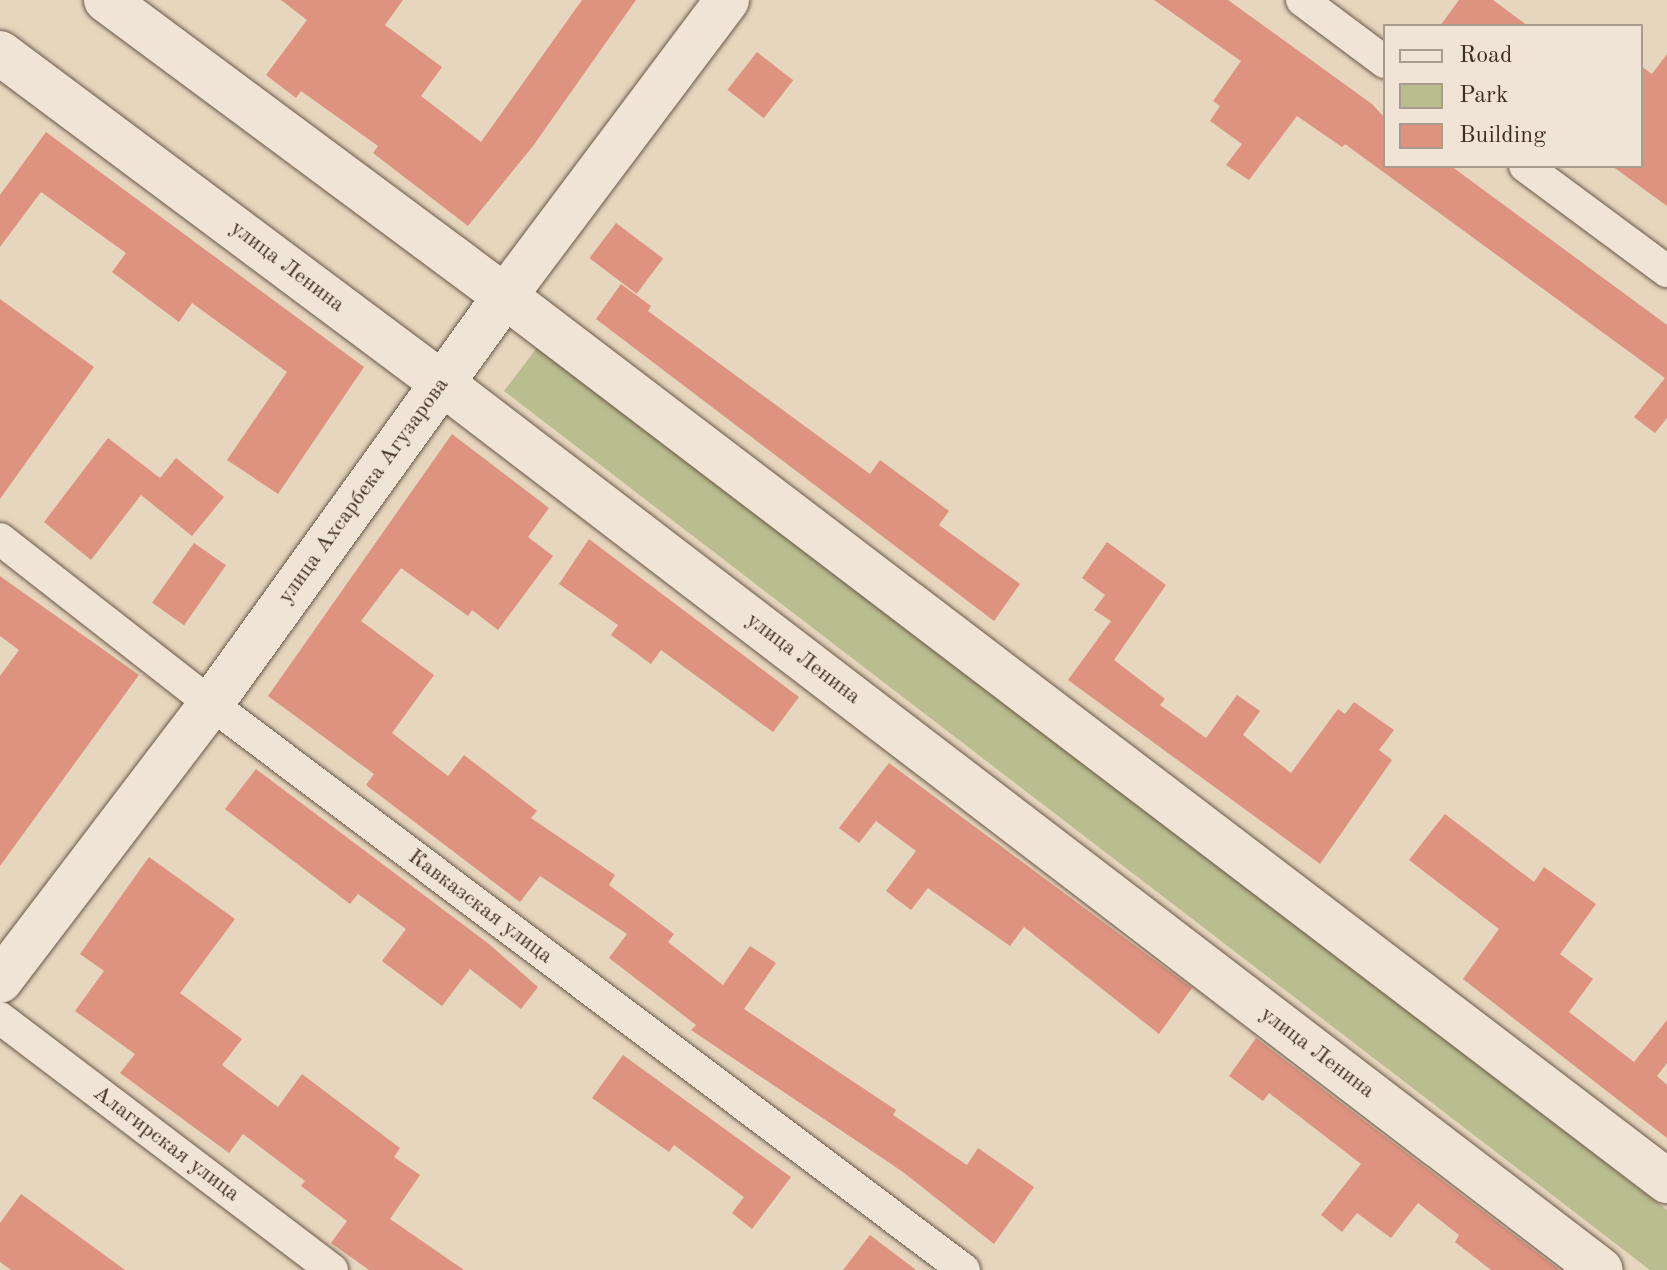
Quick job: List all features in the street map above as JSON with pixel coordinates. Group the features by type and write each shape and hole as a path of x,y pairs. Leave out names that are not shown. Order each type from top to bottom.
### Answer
{"street":[{"path":"106,0 505,296 1667,1181"},
{"name":"улица Ахсарбека Агузарова","path":"0,981 211,704 505,296 727,0"},
{"path":"1302,0 1383,61"},
{"name":"улица Ленина","path":"0,53 442,383 1601,1270"},
{"path":"1528,168 1667,271"},
{"name":"Кавказская улица","path":"0,539 211,704 964,1270"},
{"name":"Алагирская улица","path":"0,1018 332,1270"}],"green space":[{"path":"539,345 1667,1210 1667,1270 1650,1270 504,391"}],"building":[{"path":"281,0 403,0 385,25 442,67 421,96 481,142 582,0 636,0 533,146 468,226 373,153 378,146 301,91 296,98 266,75 307,20"},
{"path":"1154,0 1228,0 1372,104 1383,116 1383,168 1454,168 1667,325 1667,418 1655,433 1634,417 1665,378 1345,144 1342,147 1297,116 1249,180 1226,165 1242,144 1210,121 1220,106 1213,101 1241,61"},
{"path":"1459,0 1493,0 1525,24 1441,24"},
{"path":"757,52 793,80 764,118 727,90"},
{"path":"1667,54 1667,206 1615,168 1643,168 1643,67 1652,74"},
{"path":"46,132 364,367 278,494 227,460 287,372 192,303 179,322 112,272 126,253 41,192 0,247 0,195"},
{"path":"616,223 663,259 637,294 590,258"},
{"path":"621,284 651,306 648,311 870,474 880,460 949,511 939,525 1020,584 994,621 596,319"},
{"path":"0,299 94,367 0,499"},
{"path":"452,434 549,508 528,537 553,556 498,630 472,610 468,616 401,568 361,621 434,675 392,733 448,776 464,755 537,811 531,818 615,875 609,885 674,934 668,942 723,985 750,946 776,963 744,1009 896,1110 893,1115 967,1165 978,1148 1034,1187 994,1244 903,1172 691,1030 696,1025 609,958 627,934 540,876 520,902 366,785 374,774 268,696"},
{"path":"108,438 160,478 176,458 224,497 192,536 141,495 91,560 44,522"},
{"path":"589,539 799,697 773,732 661,650 651,664 611,635 618,625 559,584"},
{"path":"1107,542 1166,585 1114,660 1165,699 1160,705 1206,738 1237,695 1260,711 1243,735 1291,773 1338,709 1345,714 1354,702 1394,730 1379,750 1392,760 1320,864 1068,680 1111,621 1094,610 1105,595 1082,578"},
{"path":"194,543 226,565 184,625 152,603"},
{"path":"0,576 139,675 0,866 0,676 19,650 0,636"},
{"path":"889,763 1192,988 1159,1034 1024,927 1010,946 928,888 911,910 886,891 916,851 876,821 859,843 839,828"},
{"path":"256,769 489,944 538,987 521,1009 470,969 442,1006 382,961 406,929 358,894 350,904 225,809"},
{"path":"1445,814 1534,882 1544,867 1596,904 1560,954 1593,979 1569,1012 1634,1062 1667,1020 1667,1063 1657,1076 1667,1085 1667,1138 1463,979 1499,929 1409,860"},
{"path":"149,857 235,919 180,993 242,1039 222,1065 278,1107 302,1074 400,1148 394,1157 420,1175 390,1219 464,1270 369,1270 331,1243 347,1221 301,1186 305,1181 243,1134 229,1153 120,1073 135,1054 75,1011 104,971 80,954"},
{"path":"1256,1038 1560,1270 1491,1270 1455,1242 1459,1235 1418,1203 1391,1238 1357,1213 1342,1232 1321,1215 1361,1164 1269,1093 1263,1101 1229,1076"},
{"path":"623,1055 791,1177 752,1229 732,1213 744,1197 674,1145 669,1152 592,1098"},
{"path":"21,1194 125,1270 11,1270 0,1262 0,1223"},
{"path":"870,1235 916,1270 843,1270"}]}
